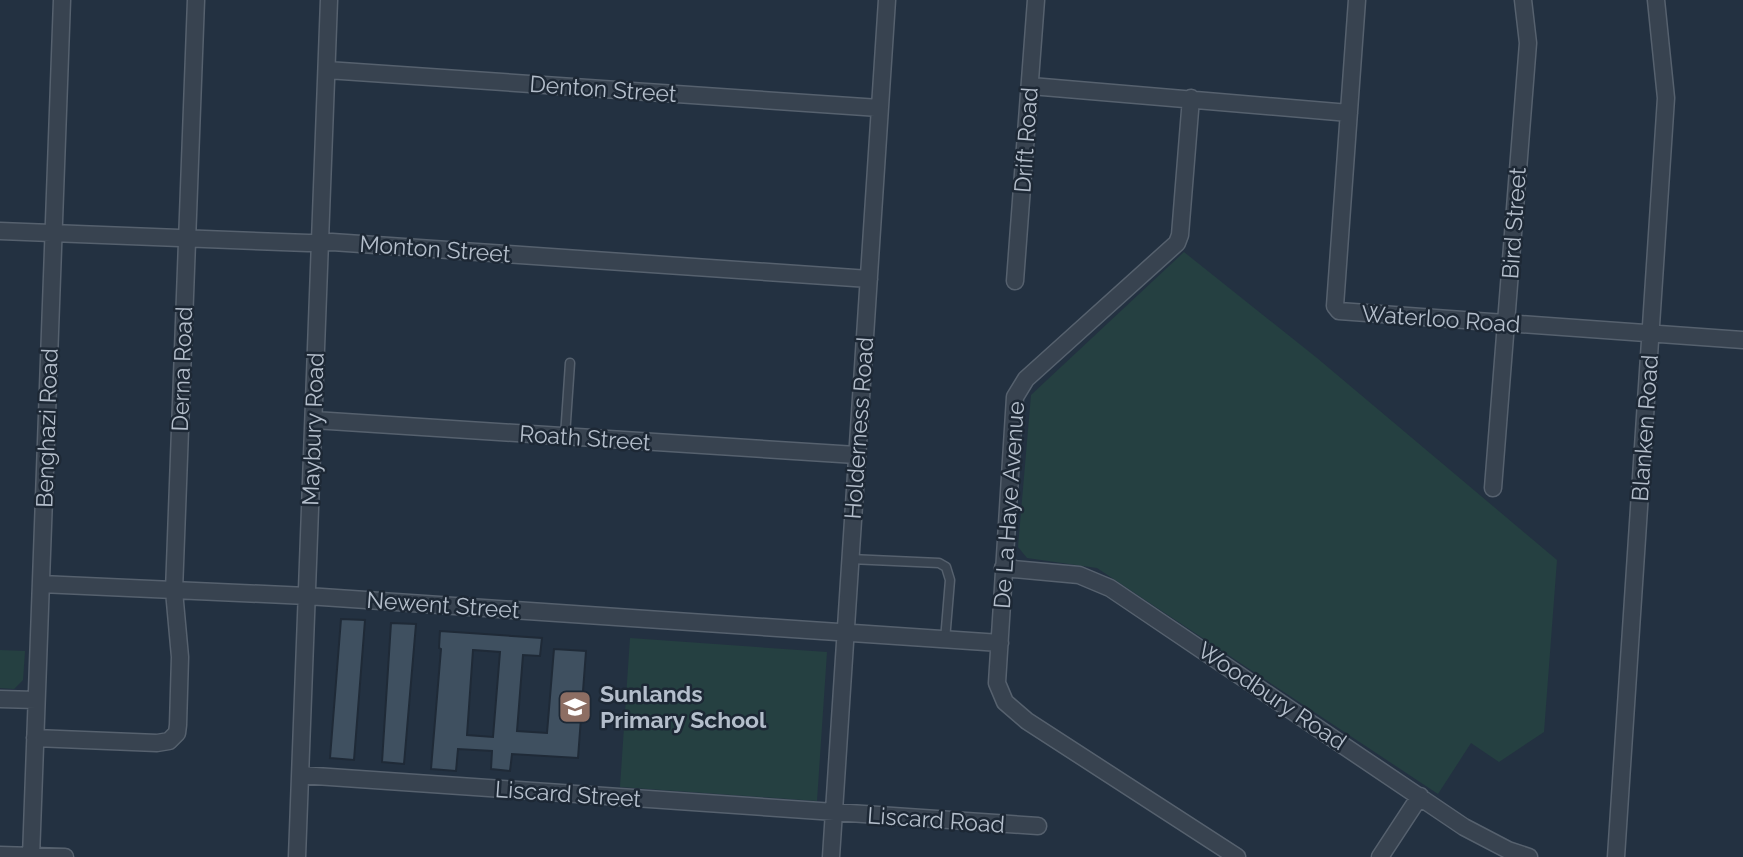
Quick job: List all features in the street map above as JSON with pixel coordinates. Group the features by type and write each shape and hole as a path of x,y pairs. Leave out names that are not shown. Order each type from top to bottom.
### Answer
{"street":[{"name":"Benghazi Road","path":"31,856 62,0"},
{"name":"Derna Road","path":"35,738 157,743 169,741 178,724 180,657 174,591 196,0"},
{"name":"Maybury Road","path":"297,857 329,0"},
{"name":"Holderness Road","path":"831,857 887,0"},
{"name":"Drift Road","path":"1016,281 1036,0"},
{"name":"Waterloo Road","path":"1356,0 1337,309 1342,313 1743,340"},
{"name":"Bird Street","path":"1493,488 1528,43 1523,0"},
{"name":"Blanken Road","path":"1616,857 1666,98 1657,0"},
{"name":"Denton Street","path":"327,70 879,108"},
{"path":"1031,86 1349,113"},
{"name":"De La Haye Avenue","path":"1191,98 1180,235 1177,243 1026,379 1017,391 997,683 1004,702 1013,710 1237,857"},
{"name":"Monton Street","path":"0,230 320,242 869,279"},
{"name":"Roath Street","path":"314,419 856,455"},
{"name":"Woodbury Road","path":"1003,568 1079,575 1110,588 1464,827 1508,850 1529,857"},
{"name":"Newent Street","path":"41,584 307,596 1000,643"},
{"path":"0,699 36,700"},
{"name":"Liscard Street","path":"301,775 835,813"},
{"path":"1380,857 1420,796"},
{"name":"Liscard Road","path":"835,813 1038,826"},
{"path":"0,855 65,857"}],"lane":[{"path":"565,436 570,363"},
{"path":"850,559 939,563 946,567 950,580 945,640"}],"green space":[{"path":"1184,252 1317,358 1557,560 1544,732 1499,762 1471,743 1438,794 1097,568 1027,558 1018,547 1031,395"},
{"path":"630,638 827,652 817,801 620,787"},
{"path":"0,650 25,651 23,680 14,689 0,688"}],"building":[{"path":"341,619 365,620 354,760 330,758"},
{"path":"391,623 416,624 404,764 382,762"},
{"path":"440,631 542,638 540,656 523,655 517,731 547,733 554,649 586,651 578,758 512,754 510,771 491,769 492,751 458,749 456,771 431,769","holes":["473,650 500,652 493,737 467,735"]}],"place":[{"name":"Sunlands Primary School","path":"575,707"}]}
